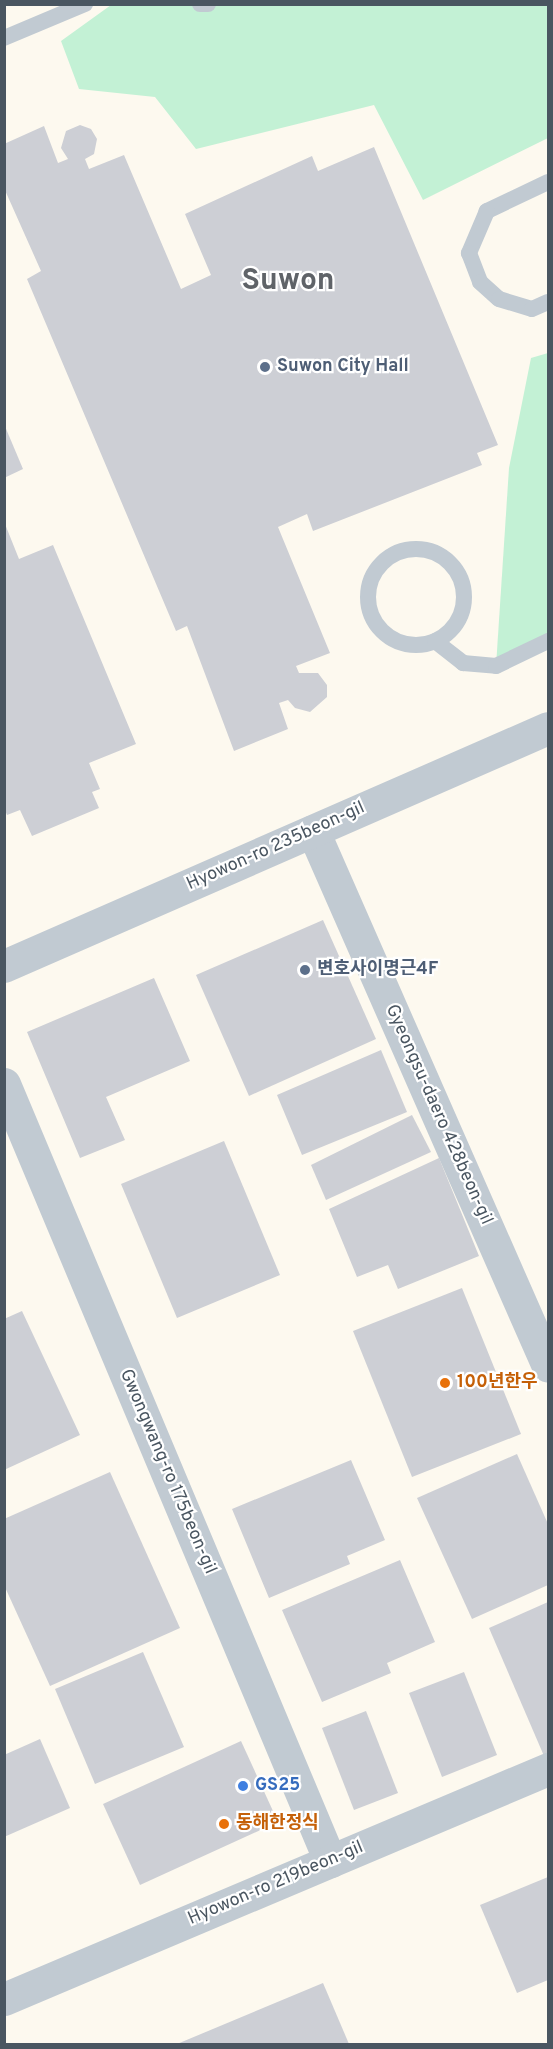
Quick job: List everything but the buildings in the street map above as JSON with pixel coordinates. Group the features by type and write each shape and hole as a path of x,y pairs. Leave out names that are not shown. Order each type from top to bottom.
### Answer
{"street":[{"name":"Hyowon-ro 235beon-gil","path":"4,966 549,728"},
{"name":"Gyeongsu-daero 428beon-gil","path":"313,831 549,1366"},
{"name":"Gwongwang-ro 175beon-gil","path":"4,1084 330,1861"},
{"name":"Hyowon-ro 219beon-gil","path":"4,1999 549,1769"}],"lane":[{"path":"4,38 85,4"},
{"path":"200,4 208,4"},
{"path":"549,182 487,211 470,253 480,282 499,299 532,309 549,302"},
{"path":"422,549 438,554 460,578 463,611 456,626 435,641 414,646 398,643 375,623 367,593 379,565 391,555 422,549"},
{"path":"435,641 463,663 496,666 549,641"}],"shaded area":[{"path":"5,5 548,5 548,2044 5,2044"}],"green space":[{"path":"111,5 548,5 548,138 423,200 374,105 196,149 155,97 79,89 61,41"},
{"path":"548,353 548,641 496,666 509,468 531,358"}],"place":[{"name":"Suwon City Hall","path":"265,367"},
{"name":"변호사이명근4F","path":"305,970"},
{"name":"100년한우","path":"445,1383"},
{"name":"GS25","path":"243,1786"},
{"name":"동해한정식","path":"224,1824"}],"district":[{"name":"Suwon","path":"288,282"}]}
